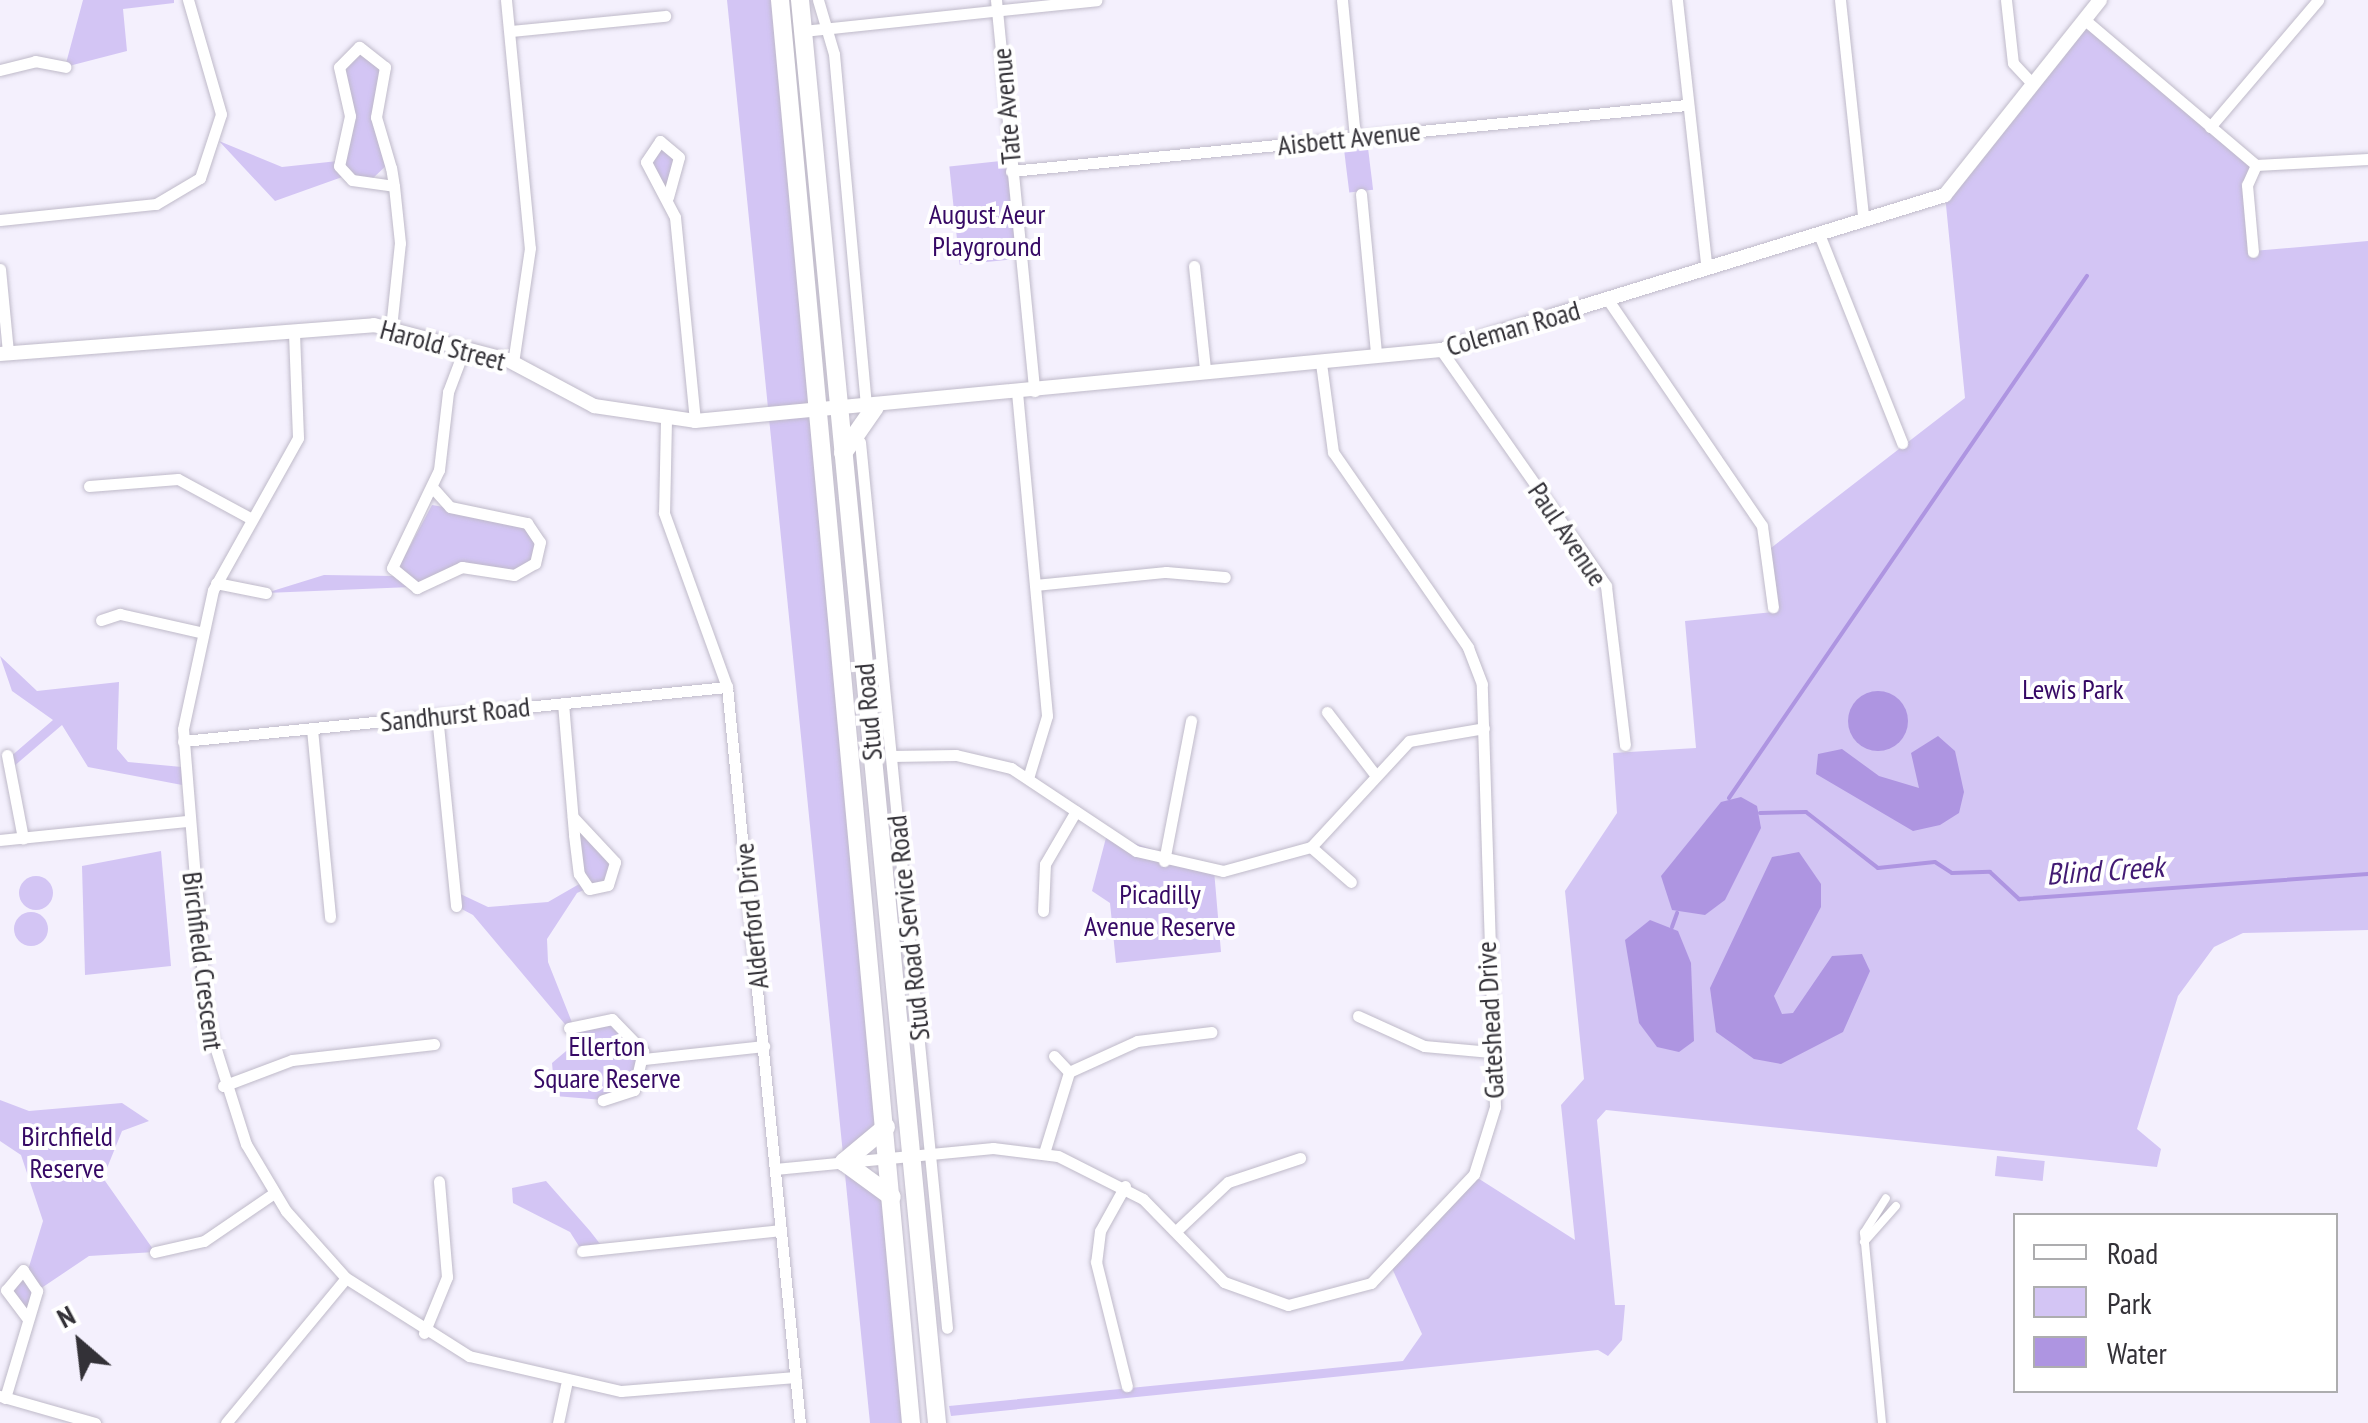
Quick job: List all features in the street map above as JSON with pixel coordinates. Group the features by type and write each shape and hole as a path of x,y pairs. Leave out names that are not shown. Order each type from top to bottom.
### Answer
{"main road":[{"name":"Stud Road","path":"780,0 911,1423"},
{"name":"Stud Road","path":"800,0 921,1155 937,1423"},
{"path":"850,463 871,407"},
{"path":"886,1127 844,1162 892,1198"}],"street":[{"path":"0,220 156,204 200,178 221,114 188,0"},
{"path":"506,0 530,269 512,363"},
{"path":"818,0 826,29 871,407"},
{"path":"803,31 997,5 1096,0"},
{"path":"1342,0 1355,138"},
{"path":"1677,0 1706,264"},
{"path":"1840,0 1863,215"},
{"path":"2006,0 2013,63 2031,82"},
{"name":"Coleman Road","path":"817,412 1034,391 1205,369 1322,363 1376,352 1441,350 1608,300 1706,264 1818,234 1863,215 1956,188 2031,82 2100,0"},
{"path":"2210,127 2318,0"},
{"name":"Tate Avenue","path":"997,5 1034,391"},
{"path":"511,31 665,16"},
{"path":"2085,20 2256,165 2368,159"},
{"path":"390,328 401,258 394,186 390,162 376,110 384,62 359,46 340,67 350,106 338,162 349,179 394,186"},
{"path":"0,70 35,61 65,67"},
{"name":"Aisbett Avenue","path":"1012,171 1687,105"},
{"path":"668,197 646,167 660,140 679,157 668,197 695,421"},
{"path":"371,180 390,162"},
{"path":"2253,252 2246,186 2256,165"},
{"path":"1361,194 1376,352"},
{"path":"1818,234 1902,443"},
{"path":"1194,266 1205,369"},
{"path":"0,269 4,353"},
{"path":"1608,300 1762,526 1773,607"},
{"name":"Harold Street","path":"4,353 294,333 320,323 390,328 512,363 582,402 666,420 817,412"},
{"name":"Birchfield Crescent","path":"294,333 298,438 248,517 216,583 200,632 183,741 186,822 223,1086 274,1193 346,1278 424,1333 566,1385 654,1390 796,1377"},
{"path":"419,509 443,504 526,523 540,542 537,560 514,575 468,566 408,586 391,560 419,509 432,487 465,347"},
{"name":"Paul Avenue","path":"1441,350 1606,586 1625,745"},
{"name":"Gateshead Drive","path":"775,1169 921,1155 1044,1153 1125,1186 1176,1232 1215,1276 1262,1300 1318,1303 1371,1283 1482,1160 1494,1116 1484,728 1468,646 1332,452 1322,363"},
{"path":"1017,392 1046,716 1029,776"},
{"name":"Alderford Drive","path":"666,420 664,513 727,687 800,1423"},
{"name":"Stud Road Service Road","path":"860,442 850,463 891,756 921,1155 947,1328"},
{"path":"89,486 178,478 248,517"},
{"path":"432,487 443,504"},
{"path":"1035,585 1166,572 1225,577"},
{"path":"216,583 266,593"},
{"path":"100,620 120,614 200,632"},
{"name":"Sandhurst Road","path":"183,741 727,687"},
{"path":"563,704 573,817 580,880 603,888 617,867 573,817"},
{"path":"1327,712 1373,772"},
{"path":"437,715 456,906"},
{"path":"1164,861 1191,721"},
{"path":"891,756 956,755 1029,776 1076,811 1164,861 1246,869 1311,847 1373,772 1418,736 1484,728"},
{"path":"312,729 330,917"},
{"path":"7,755 23,838"},
{"path":"1042,911 1045,864 1076,811"},
{"path":"0,840 186,822"},
{"path":"1311,847 1352,882"},
{"path":"1358,1016 1424,1046 1492,1052"},
{"path":"569,1028 612,1020 644,1058"},
{"path":"1044,1153 1069,1072 1137,1041 1210,1032"},
{"path":"223,1086 292,1060 434,1044"},
{"path":"644,1058 764,1046"},
{"path":"1054,1056 1069,1072"},
{"path":"603,1100 630,1095 644,1058"},
{"path":"1176,1232 1239,1176 1300,1158"},
{"path":"424,1333 447,1277 439,1181"},
{"path":"1125,1186 1100,1230 1096,1262 1128,1386"},
{"path":"155,1252 204,1241 274,1193"},
{"path":"1882,1423 1864,1242 1886,1198"},
{"path":"1864,1242 1896,1206"},
{"path":"582,1250 781,1230"},
{"path":"226,1423 346,1278"},
{"path":"27,1318 3,1397 95,1423"},
{"path":"558,1423 566,1385"}],"green space":[{"path":"83,0 174,3 123,9 127,51 65,67"},
{"path":"727,0 778,0 886,1127 845,1162 882,1184 911,1423 870,1423"},
{"name":"Lewis Park","path":"2085,20 2256,165 2248,181 2253,251 2368,241 2368,930 2243,933 2214,947 2178,996 2137,1129 2161,1149 2157,1167 1606,1110 1597,1120 1615,1305 1625,1305 1622,1340 1608,1356 1598,1350 951,1416 949,1406 1403,1361 1422,1334 1391,1266 1473,1175 1575,1240 1561,1105 1584,1079 1565,891 1617,813 1613,753 1696,748 1685,621 1773,612 1767,551 1965,398 1945,195"},
{"path":"366,46 383,62 377,95 390,162 371,180 345,176 275,201 219,141 282,167 338,161 348,130 340,72"},
{"path":"650,146 678,152 668,197 650,177"},
{"path":"1368,148 1373,190 1349,193 1344,151"},
{"name":"August Aeur Playground","path":"1010,160 1020,258 960,265 949,166"},
{"path":"432,505 521,520 540,542 524,572 475,566 411,587 266,593 324,575 394,576"},
{"path":"0,656 37,691 119,682 117,749 128,762 182,767 182,785 88,767 62,725 13,767 9,758 53,720 12,691"},
{"name":"Ellerton Square Reserve","path":"573,817 617,875 577,893 547,939 548,962 573,1025 612,1019 639,1044 638,1084 603,1100 555,1096 552,1063 572,1046 569,1029 473,915 456,906 454,891 488,907 548,902 581,883"},
{"name":"Picadilly Avenue Reserve","path":"1107,834 1214,870 1221,952 1116,963 1110,903 1092,891"},
{"path":"161,851 171,966 85,975 82,866"},
{"path":"36,876 48,881 53,893 48,905 36,910 24,905 19,893 24,881"},
{"path":"31,912 43,917 48,929 43,941 31,946 19,941 14,929 19,917"},
{"name":"Birchfield Reserve","path":"0,1100 29,1111 122,1103 149,1121 122,1131 103,1178 155,1252 89,1256 37,1291 27,1318 6,1282 28,1270 43,1221 21,1155 0,1141"},
{"path":"1997,1156 2045,1161 2043,1181 1995,1176"},
{"path":"546,1181 604,1249 582,1251 570,1232 513,1203 512,1188"}],"water":[{"path":"1878,691 1899,700 1908,721 1899,742 1878,751 1857,742 1848,721 1857,700"},
{"path":"1938,736 1955,751 1964,792 1959,813 1940,825 1913,831 1816,774 1818,754 1842,749 1879,776 1919,788 1911,753"},
{"path":"1741,797 1757,806 1761,828 1725,900 1705,915 1672,910 1661,876 1721,802"},
{"path":"1799,852 1821,884 1821,907 1774,996 1782,1014 1793,1013 1832,956 1862,954 1870,971 1843,1032 1781,1064 1754,1059 1716,1032 1710,988 1772,857"},
{"path":"1650,920 1678,931 1691,963 1694,1041 1679,1052 1657,1047 1639,1023 1625,940"}],"waterway":[{"path":"1729,798 2087,276"},
{"name":"Blind Creek","path":"1760,813 1806,812 1878,868 1935,862 1952,873 1990,872 2019,899 2368,874"},
{"name":"Blind Creek","path":"1672,927 1677,913"}]}
